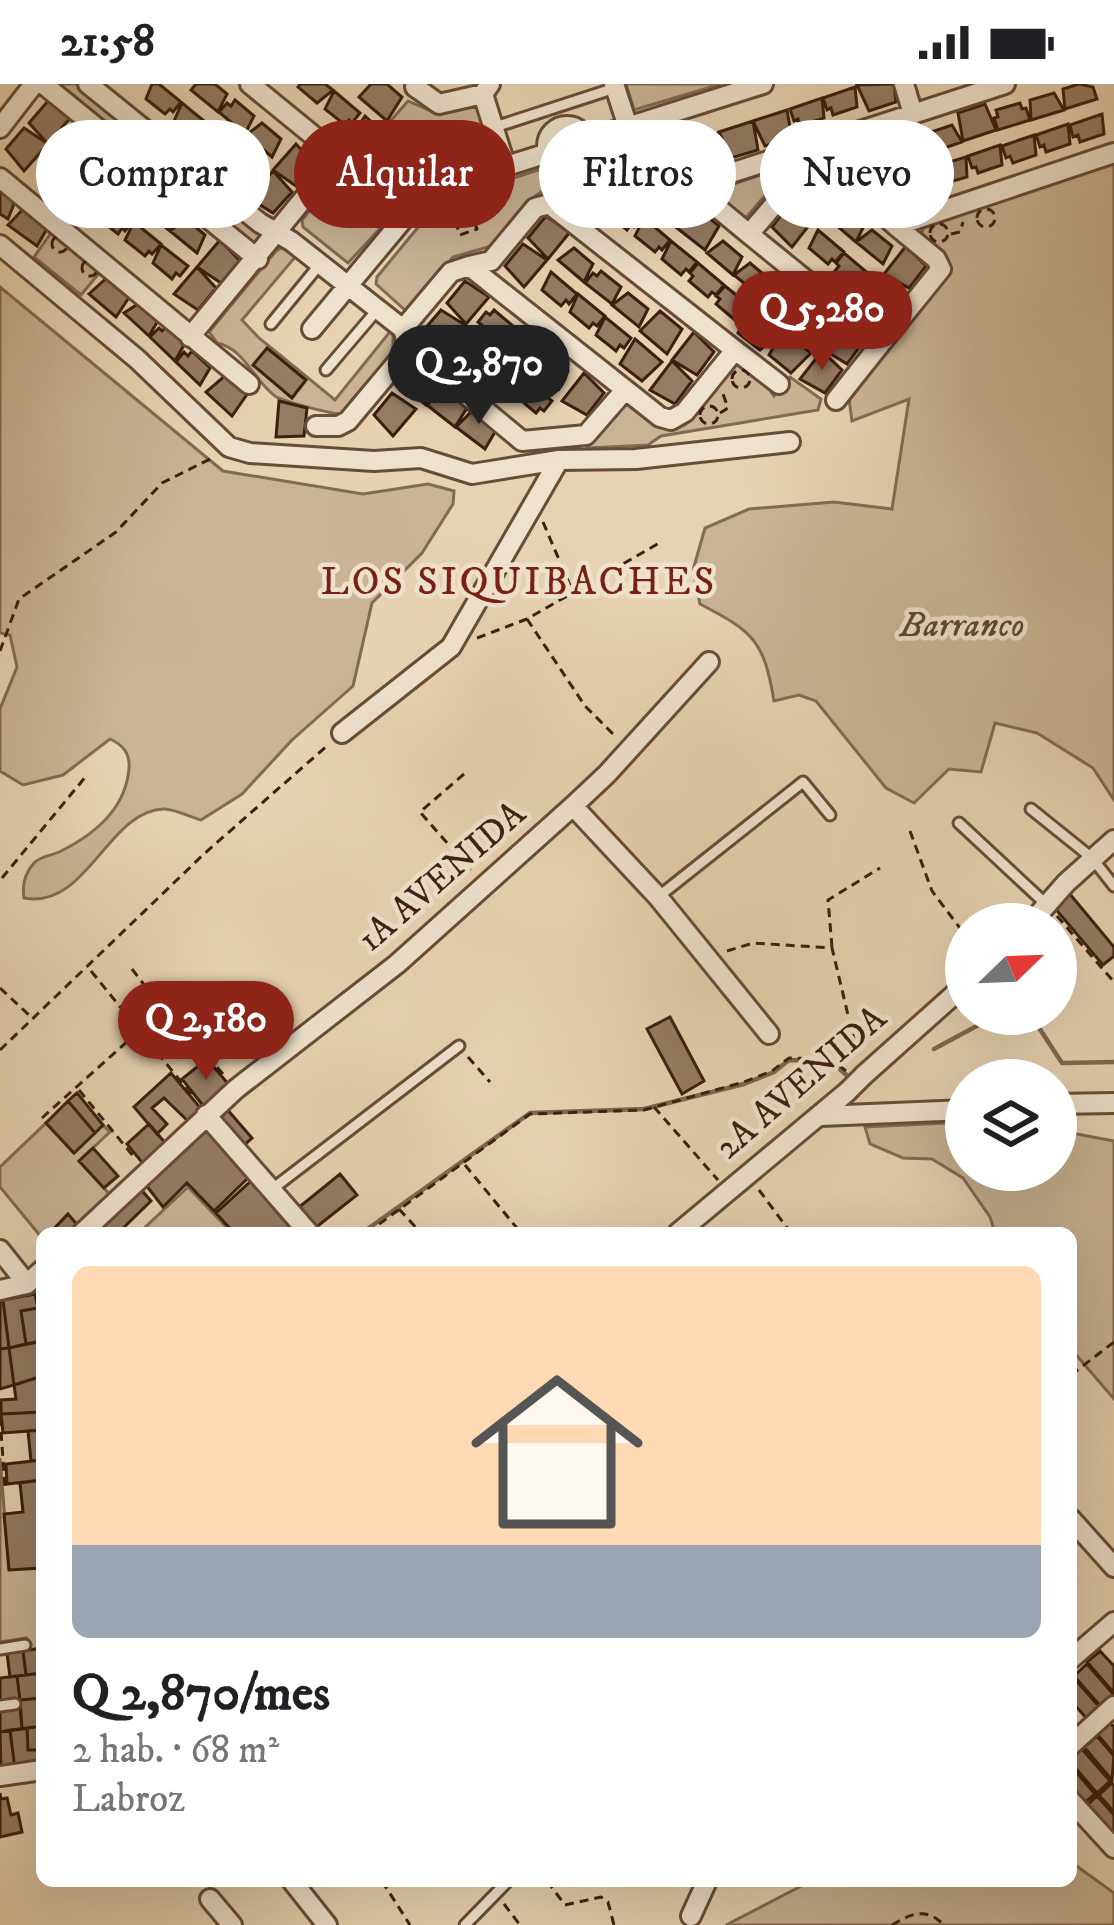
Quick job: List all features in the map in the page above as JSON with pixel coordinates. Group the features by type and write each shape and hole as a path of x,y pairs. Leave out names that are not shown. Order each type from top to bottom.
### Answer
{"street":[{"path":"0,128 38,84 258,259"},
{"path":"88,84 378,309 522,441 586,435 625,390"},
{"path":"250,84 294,120"},
{"path":"650,120 763,84"},
{"path":"904,84 914,114"},
{"path":"898,120 1005,84"},
{"path":"414,85 439,104 487,89 493,120"},
{"path":"614,86 626,120"},
{"path":"954,207 1114,153"},
{"path":"0,178 249,385"},
{"path":"316,426 348,421 451,272 493,259 535,208 549,203 779,384"},
{"path":"190,337 294,213"},
{"path":"749,234 760,220"},
{"path":"736,223 882,342"},
{"path":"318,322 398,228"},
{"path":"836,400 941,268 899,228"},
{"path":"0,245 137,358 229,447 374,461 435,459 472,474 559,460 636,459 790,442"},
{"path":"469,266 660,417 675,419 685,412 736,350"},
{"path":"342,733 451,647 559,460"},
{"name":"1A AVENIDA","path":"88,1227 206,1114 397,964 572,806 710,662"},
{"path":"572,806 658,898 769,1034"},
{"path":"1051,903 1114,840"},
{"name":"2A AVENIDA","path":"685,1227 821,1116 945,1002"},
{"path":"1077,1104 1114,1103"},
{"path":"821,1116 945,1111"},
{"path":"206,1114 303,1227"},
{"path":"0,1250 35,1277"},
{"path":"0,1290 35,1277"},
{"path":"1077,1526 1114,1567"},
{"path":"1077,1654 1114,1622"},
{"path":"1077,1740 1114,1706"},
{"path":"0,1776 36,1771"},
{"path":"1077,1808 1114,1848"},
{"path":"297,1887 327,1925"},
{"path":"691,1916 704,1887"},
{"path":"210,1900 232,1925"}],"lane":[{"path":"514,120 614,86"},
{"path":"271,324 320,264"},
{"path":"326,370 378,309"},
{"path":"658,898 803,782 830,814"},
{"path":"1030,809 1092,858 1114,886"},
{"path":"959,823 1045,903"},
{"path":"271,1190 459,1046"},
{"path":"0,1649 25,1645"},
{"path":"0,1706 15,1704"},
{"path":"465,1925 502,1887"}],"path":[{"path":"470,209 477,229 460,235 453,214 470,209"},
{"path":"718,413 729,405 724,384 732,382"},
{"path":"0,651 11,616 28,591 116,532 162,483 229,447"},
{"path":"533,499 573,592"},
{"path":"451,647 527,619 661,542"},
{"path":"527,619 585,706 629,750"},
{"path":"0,1050 206,853 342,733"},
{"path":"464,774 420,812 484,884"},
{"path":"1,879 87,776"},
{"path":"910,831 932,891 945,908"},
{"path":"854,1040 832,948 827,900 880,868"},
{"path":"1077,939 1114,982"},
{"path":"708,957 753,943 832,948"},
{"path":"89,968 206,1114"},
{"path":"132,969 192,1048 197,1045 236,1089"},
{"path":"0,988 32,1018"},
{"path":"42,1118 140,1030"},
{"path":"459,1046 490,1082"},
{"path":"376,1227 530,1114 653,1106 744,1082 789,1058 831,1059 854,1081"},
{"path":"77,1088 147,1172"},
{"path":"653,1106 727,1190"},
{"path":"464,1163 516,1227"},
{"path":"746,1174 786,1227"},
{"path":"399,1209 416,1227"},
{"path":"1077,1370 1114,1342"},
{"path":"0,1417 4,1488"},
{"path":"386,1887 410,1925"},
{"path":"552,1887 565,1905 601,1898 608,1902 614,1925"},
{"path":"496,1893 520,1925"},
{"path":"892,1925 917,1912 928,1913 944,1925"}],"green space":[{"path":"59,84 79,84 123,120 103,120"},
{"path":"626,84 721,84 634,110"},
{"path":"408,101 440,115 473,104 482,120 391,120"},
{"name":"Barranco","path":"1114,162 1114,800 1093,768 1037,733 995,723 981,772 949,769 914,803 886,788 816,701 799,695 774,701 766,664 754,640 700,604 693,570 705,528 749,509 834,502 892,509 909,399 852,421 849,399 948,275 944,252 921,234 923,228 954,228 954,214"},
{"path":"539,170 539,193 515,217 515,177"},
{"path":"760,175 760,201 744,220 736,213 736,183"},
{"path":"59,228 106,265 81,295 34,257"},
{"path":"233,228 256,229 261,237 258,243"},
{"path":"304,228 380,228 348,263"},
{"path":"417,228 506,228 491,246 453,257 405,310 376,284"},
{"path":"284,246 301,250 242,320 335,400 393,328 393,354 341,414 275,396 241,358 209,332"},
{"path":"0,287 223,471 363,494 428,484 454,491 453,504 422,553 372,603 353,686 292,740 242,794 201,820 168,809 144,814 127,825 65,889 46,898 24,898 28,871 106,819 122,796 129,763 125,750 110,739 63,775 23,785 0,771 0,709 17,667 10,635 0,633"},
{"path":"737,364 764,382 774,396 790,377 821,399 818,410 661,436 648,445 587,448 626,403 663,427 684,425"},
{"path":"46,1123 74,1153 103,1125 110,1132 79,1161 112,1197 81,1227 67,1215 56,1227 36,1227 36,1231 0,1187 0,1167"},
{"path":"945,1123 945,1167 932,1159 903,1158 870,1144 865,1127"},
{"path":"1077,1134 1114,1141 1114,1399 1077,1356 1077,1227 993,1227 972,1191 1077,1191"},
{"path":"188,1187 226,1227 145,1227"},
{"path":"0,1458 9,1569 36,1568 36,1649 28,1650 26,1638 0,1642"},
{"path":"1077,1866 1114,1893 1114,1925 726,1925 799,1887 1077,1887"}],"building":[{"path":"152,84 159,84 181,102 173,112 170,109 165,114 146,99"},
{"path":"196,84 215,84 227,94 218,112 191,90"},
{"path":"300,84 325,84 333,90 317,103"},
{"path":"371,84 387,84 402,97 386,120 359,97"},
{"path":"894,84 896,102 869,111 857,85"},
{"path":"1079,84 1093,87 1097,99 1065,109 1063,89"},
{"path":"855,87 857,107 833,115 831,108 827,110 823,98"},
{"path":"334,91 360,113 354,120 339,120 325,109"},
{"path":"1054,93 1064,110 1031,120 1030,100"},
{"path":"822,98 824,118 794,120 790,109"},
{"path":"235,100 254,116 252,120 228,120 219,112 227,103 231,106"},
{"path":"48,101 71,117 36,120 36,131 29,123"},
{"path":"182,103 203,120 174,120"},
{"path":"1020,103 1030,120 998,130 996,110"},
{"path":"985,104 996,130 963,141 958,113"},
{"path":"787,110 789,120 760,120 760,136 753,121"},
{"path":"1102,114 1104,134 1080,142 1078,135 1073,137 1070,125"},
{"path":"753,121 758,150 736,157 736,126"},
{"path":"1068,124 1070,144 1046,152 1044,145 1040,147 1036,135"},
{"path":"24,128 36,136 36,158 24,171 6,149"},
{"path":"270,130 281,139 270,155"},
{"path":"1034,135 1036,155 1013,163 1010,156 1006,158 1002,146"},
{"path":"1000,145 1002,165 978,173 972,168 968,156"},
{"path":"294,146 294,185 273,170"},
{"path":"966,157 967,177 954,181 954,161"},
{"path":"273,171 292,192 273,213 270,211"},
{"path":"0,190 15,201 8,219 0,214"},
{"path":"28,204 36,210 36,228 48,228 37,246 8,225"},
{"path":"539,225 570,232 548,259 528,238"},
{"path":"131,228 141,228 161,244 145,256 125,240"},
{"path":"197,228 205,235 197,253 170,231"},
{"path":"639,228 656,228 670,240 655,252 635,236"},
{"path":"677,228 718,228 705,250"},
{"path":"773,228 807,228 792,247"},
{"path":"839,228 863,228 856,242"},
{"path":"818,230 844,252 835,262 832,259 828,264 809,248"},
{"path":"872,230 892,246 883,264 856,242"},
{"path":"220,240 240,261 221,283 197,267"},
{"path":"671,241 697,262 689,272 686,269 681,275 662,259"},
{"path":"723,241 742,257 733,275 707,253"},
{"path":"523,244 547,260 524,287 505,266"},
{"path":"161,245 188,266 180,276 176,273 172,279 153,263"},
{"path":"906,246 926,266 909,288 884,274"},
{"path":"574,248 593,264 584,282 558,260"},
{"path":"844,253 870,275 862,285 858,282 854,287 835,271"},
{"path":"698,263 724,285 716,295 712,292 708,297 689,281"},
{"path":"750,263 769,279 761,297 734,275"},
{"path":"197,267 216,288 198,310 174,294"},
{"path":"601,271 621,287 612,304 585,283"},
{"path":"551,272 577,294 569,304 566,300 561,306 542,290"},
{"path":"110,275 132,293 116,317 89,294"},
{"path":"884,275 904,295 886,317 862,303"},
{"path":"465,281 489,297 466,324 447,303"},
{"path":"778,284 797,300 788,318 762,297"},
{"path":"725,286 751,307 743,317 735,320 716,304"},
{"path":"628,293 648,309 639,327 612,305"},
{"path":"578,294 605,316 597,326 593,323 589,328 570,312"},
{"path":"141,302 159,319 149,336 124,313"},
{"path":"805,306 824,322 815,340 789,319"},
{"path":"753,308 781,331 760,350 738,333"},
{"path":"441,310 465,325 442,352 423,331"},
{"path":"494,310 513,326 505,344 478,322"},
{"path":"660,311 682,329 667,354 640,331"},
{"path":"605,317 631,338 624,348 620,345 616,351 596,335"},
{"path":"844,321 864,341 847,364 823,349"},
{"path":"167,326 185,343 175,361 150,337"},
{"path":"783,331 811,353 791,373 769,355"},
{"path":"694,332 714,352 697,375 672,360"},
{"path":"522,333 541,349 532,367 506,345"},
{"path":"471,334 498,356 489,366 486,363 482,368 462,352"},
{"path":"635,339 662,362 642,381 620,364"},
{"path":"267,348 306,380 292,398 253,365"},
{"path":"192,351 210,368 200,385 176,362 184,352 188,356"},
{"path":"822,351 842,370 825,393 800,379"},
{"path":"549,355 568,371 559,389 533,367"},
{"path":"499,357 525,378 517,388 514,385 509,391 490,375"},
{"path":"672,361 692,381 675,404 650,390"},
{"path":"418,363 440,380 426,405 398,383"},
{"path":"584,373 604,393 587,415 562,401"},
{"path":"227,374 248,393 232,416 206,392"},
{"path":"526,379 552,401 544,411 540,408 536,413 517,397"},
{"path":"447,385 470,403 455,427 427,405"},
{"path":"392,393 416,409 393,436 374,415"},
{"path":"279,401 307,408 304,436 276,437"},
{"path":"476,407 499,425 485,449 456,427"},
{"path":"1069,893 1114,947 1114,956 1103,965 1077,934 1077,903 1057,903"},
{"path":"670,1017 704,1081 682,1094 647,1029"},
{"path":"207,1059 230,1086 205,1108 182,1079"},
{"path":"171,1073 203,1111 190,1123 164,1098 152,1108 167,1124 157,1134 134,1107"},
{"path":"77,1093 103,1125 95,1133 68,1101"},
{"path":"68,1101 95,1133 74,1153 46,1123"},
{"path":"226,1108 252,1138 242,1147 215,1117"},
{"path":"201,1123 248,1178 214,1211 187,1183 163,1207 142,1180"},
{"path":"149,1124 167,1145 145,1166 127,1144"},
{"path":"93,1148 118,1176 104,1188 79,1161"},
{"path":"340,1174 357,1195 317,1227 298,1208"},
{"path":"251,1181 290,1227 229,1227 216,1213"},
{"path":"137,1185 151,1201 124,1227 93,1227"},
{"path":"68,1214 79,1227 56,1227"},
{"path":"35,1294 36,1308 21,1311 26,1344 9,1348 3,1300"},
{"path":"0,1301 9,1348 0,1349"},
{"path":"36,1308 36,1342 26,1344 21,1311"},
{"path":"36,1342 36,1378 14,1385 9,1348"},
{"path":"9,1348 14,1385 0,1389 0,1349"},
{"path":"36,1378 36,1412 1,1414 1,1400 16,1399 14,1385"},
{"path":"36,1412 36,1430 3,1433 1,1414"},
{"path":"36,1430 36,1461 31,1461 28,1431"},
{"path":"36,1461 36,1481 7,1484 6,1464"},
{"path":"36,1481 36,1568 9,1570 4,1514 23,1512 20,1483"},
{"path":"36,1649 36,1674 26,1675 23,1651"},
{"path":"23,1651 26,1675 10,1677 7,1653"},
{"path":"1100,1651 1114,1666 1114,1693 1087,1662"},
{"path":"1087,1664 1114,1695 1103,1709 1077,1679"},
{"path":"36,1674 36,1699 20,1700 17,1676"},
{"path":"17,1676 20,1700 0,1703 0,1678"},
{"path":"1077,1682 1102,1710 1089,1721 1077,1708"},
{"path":"36,1699 36,1727 22,1729 20,1700"},
{"path":"20,1707 22,1729 0,1732 0,1709"},
{"path":"1110,1723 1114,1727 1114,1754 1097,1734"},
{"path":"36,1727 36,1750 28,1750 27,1728"},
{"path":"27,1728 28,1750 36,1750 36,1766 15,1769 10,1730"},
{"path":"10,1730 15,1769 1,1771 0,1732"},
{"path":"1097,1736 1114,1756 1112,1780 1084,1747"},
{"path":"1081,1748 1110,1781 1097,1793 1077,1770"},
{"path":"1077,1773 1095,1794 1082,1805 1077,1799"},
{"path":"1112,1783 1114,1786 1114,1812 1099,1795"},
{"path":"0,1793 1,1799 7,1798 11,1815 18,1813 22,1832 0,1837"},
{"path":"1097,1796 1114,1815 1114,1839 1084,1808"}],"waterway":[{"path":"934,1049 960,1035"},
{"path":"1044,1035 1062,1063 1114,1062"},
{"path":"370,1227 530,1113 644,1109 744,1084 789,1060 831,1061 853,1081"}],"district":[{"name":"LOS SIQUIBACHES","path":"519,582"}]}
